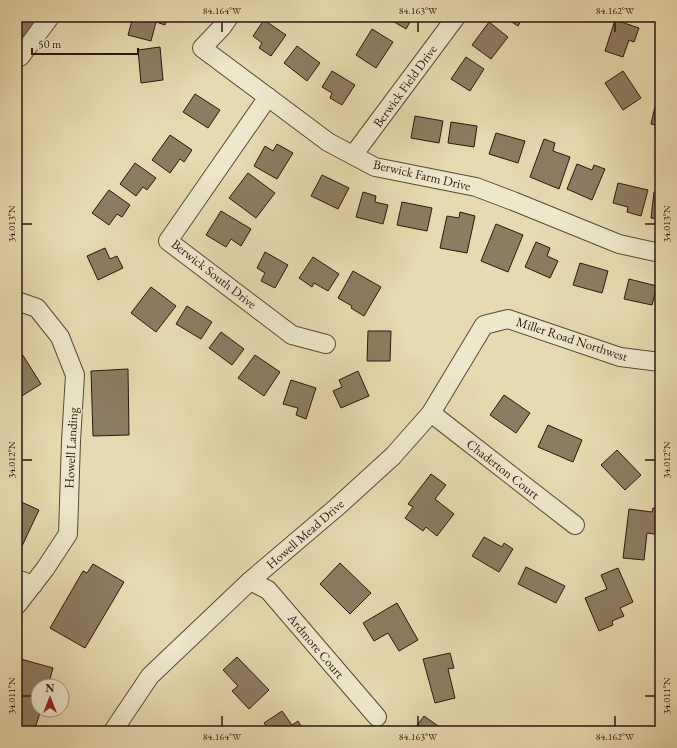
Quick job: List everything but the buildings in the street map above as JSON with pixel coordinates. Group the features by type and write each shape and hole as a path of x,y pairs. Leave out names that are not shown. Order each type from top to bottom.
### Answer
{"street":[{"path":"17,54 20,57 50,17"},
{"name":"Berwick Farm Drive","path":"229,17 222,27 202,48 328,142 376,166 476,187 620,244 660,253"},
{"name":"Berwick Field Drive","path":"354,154 456,17"},
{"name":"Berwick South Drive","path":"268,97 168,242 292,335 326,344"},
{"name":"Howell Landing","path":"17,301 37,308 60,337 75,375 68,534 25,582 17,604"},
{"name":"Miller Road Northwest","path":"484,325 508,319 620,357 660,362"},
{"name":"Howell Mead Drive","path":"113,731 150,676 250,581 337,507 393,456 431,413 484,325"},
{"name":"Chaderton Court","path":"431,413 575,525"},
{"name":"Ardmore Court","path":"250,581 268,590 377,718"}]}
